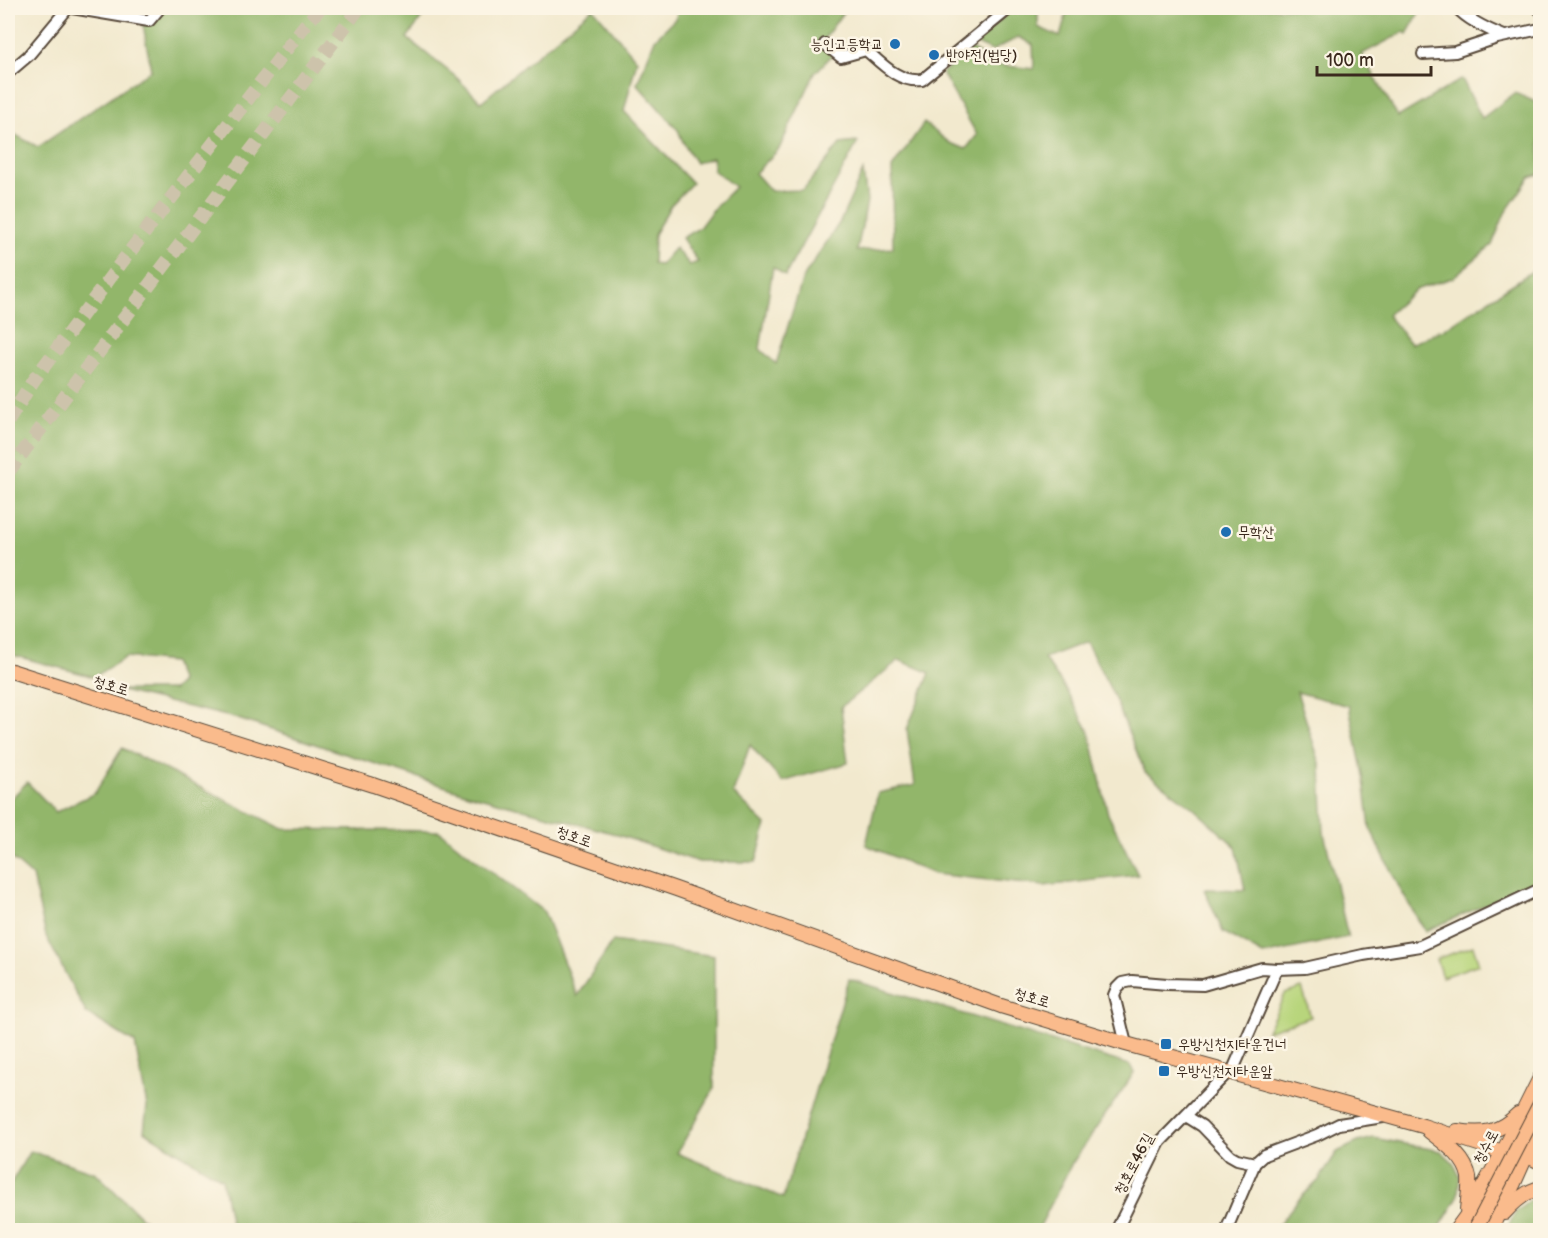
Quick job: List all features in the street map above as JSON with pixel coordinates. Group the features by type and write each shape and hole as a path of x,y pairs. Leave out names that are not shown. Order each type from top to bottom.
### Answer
{"main road":[{"name":"청호로","path":"8,670 373,785 665,885 1000,1006 1126,1044 1423,1126 1503,1152 1527,1156 1540,1162"},
{"path":"1423,1126 1489,1133 1507,1125 1521,1111 1539,1084"},
{"name":"청수로","path":"1480,1226 1481,1190 1539,1084"},
{"name":"청수로","path":"1480,1226 1540,1104"},
{"name":"청수로","path":"1456,1230 1480,1226 1502,1206 1540,1125"},
{"path":"1423,1126 1456,1153 1464,1163 1480,1226 1514,1201 1540,1188"},
{"path":"1481,1190 1487,1186 1498,1187 1504,1196 1502,1206"}],"street":[{"path":"8,73 28,56 70,8 149,21 160,8"},
{"path":"825,44 841,57 866,50 892,72 909,80 922,80 1010,8"},
{"path":"1457,8 1504,36"},
{"path":"1483,42 1486,37 1484,26"},
{"path":"1423,54 1455,52 1504,36 1540,29"},
{"path":"1126,1044 1114,995 1122,984 1132,981 1203,985 1262,968 1305,968 1363,955 1420,946 1540,889"},
{"path":"1230,1072 1277,969"},
{"name":"청호로46길","path":"1120,1230 1117,1229 1160,1142 1230,1072"},
{"path":"1186,1116 1202,1126 1230,1155 1255,1163 1228,1226"},
{"name":"청호로","path":"1255,1163 1264,1155 1339,1124 1386,1116"}],"green space":[{"path":"165,8 429,8 407,38 456,77 481,102 593,8 637,60 624,111 692,183 671,205 654,234 653,264 660,265 675,248 690,265 698,262 682,238 699,228 714,208 735,187 713,170 713,157 696,163 678,130 637,84 655,39 676,18 678,8 846,8 824,39 836,51 815,73 779,149 755,173 771,191 803,190 840,144 858,142 785,276 773,267 760,349 776,364 803,278 840,222 863,171 867,201 857,251 893,248 892,168 924,123 950,143 966,149 977,135 942,73 971,49 998,65 1034,69 1033,45 1019,37 992,51 975,43 1013,8 1038,8 1038,27 1060,37 1068,8 1422,8 1407,34 1404,32 1362,54 1398,117 1462,79 1482,118 1515,93 1540,104 1540,174 1530,177 1505,213 1492,245 1452,278 1415,290 1387,315 1411,344 1446,328 1540,268 1540,881 1425,931 1401,891 1370,828 1364,780 1349,706 1297,692 1321,767 1324,833 1348,937 1263,955 1223,932 1204,889 1245,890 1236,847 1193,808 1145,772 1112,692 1086,642 1044,658 1066,690 1089,731 1108,814 1138,875 1044,886 934,874 866,845 878,793 915,785 907,729 930,673 899,660 841,707 848,763 782,782 750,745 733,793 766,825 756,862 699,862 612,833 468,794 235,718 117,690 173,690 181,682 173,662 126,657 94,677 8,654 8,137 10,132 38,147 151,70 143,24"},
{"path":"122,748 283,829 439,831 544,912 577,996 613,941 714,956 714,1089 677,1153 783,1198 849,979 1130,1065 1134,1073 1071,1165 1038,1230 232,1230 222,1179 144,1131 147,1106 135,1043 86,1013 46,936 32,876 8,855 8,802 27,782 56,812 95,793"},
{"path":"1473,946 1479,964 1442,977 1436,959"},
{"path":"1302,988 1311,1017 1267,1031 1285,994"},
{"path":"1374,1138 1441,1151 1453,1162 1460,1177 1457,1199 1438,1230 1275,1230 1297,1201 1319,1180 1337,1152 1358,1142"},
{"path":"30,1151 96,1173 154,1230 8,1230 8,1188"},
{"path":"1535,1196 1540,1196 1540,1230 1506,1230 1516,1212"}],"tunnel":[{"path":"8,421 33,381 121,263 320,8"},
{"path":"8,472 359,8"}],"place":[{"name":"능인고등학교","path":"895,44"},
{"name":"반야전(법당)","path":"934,55"},
{"name":"무학산","path":"1226,532"},
{"name":"우방신천지타운건너","path":"1166,1044"},
{"name":"우방신천지타운앞","path":"1164,1071"}]}
